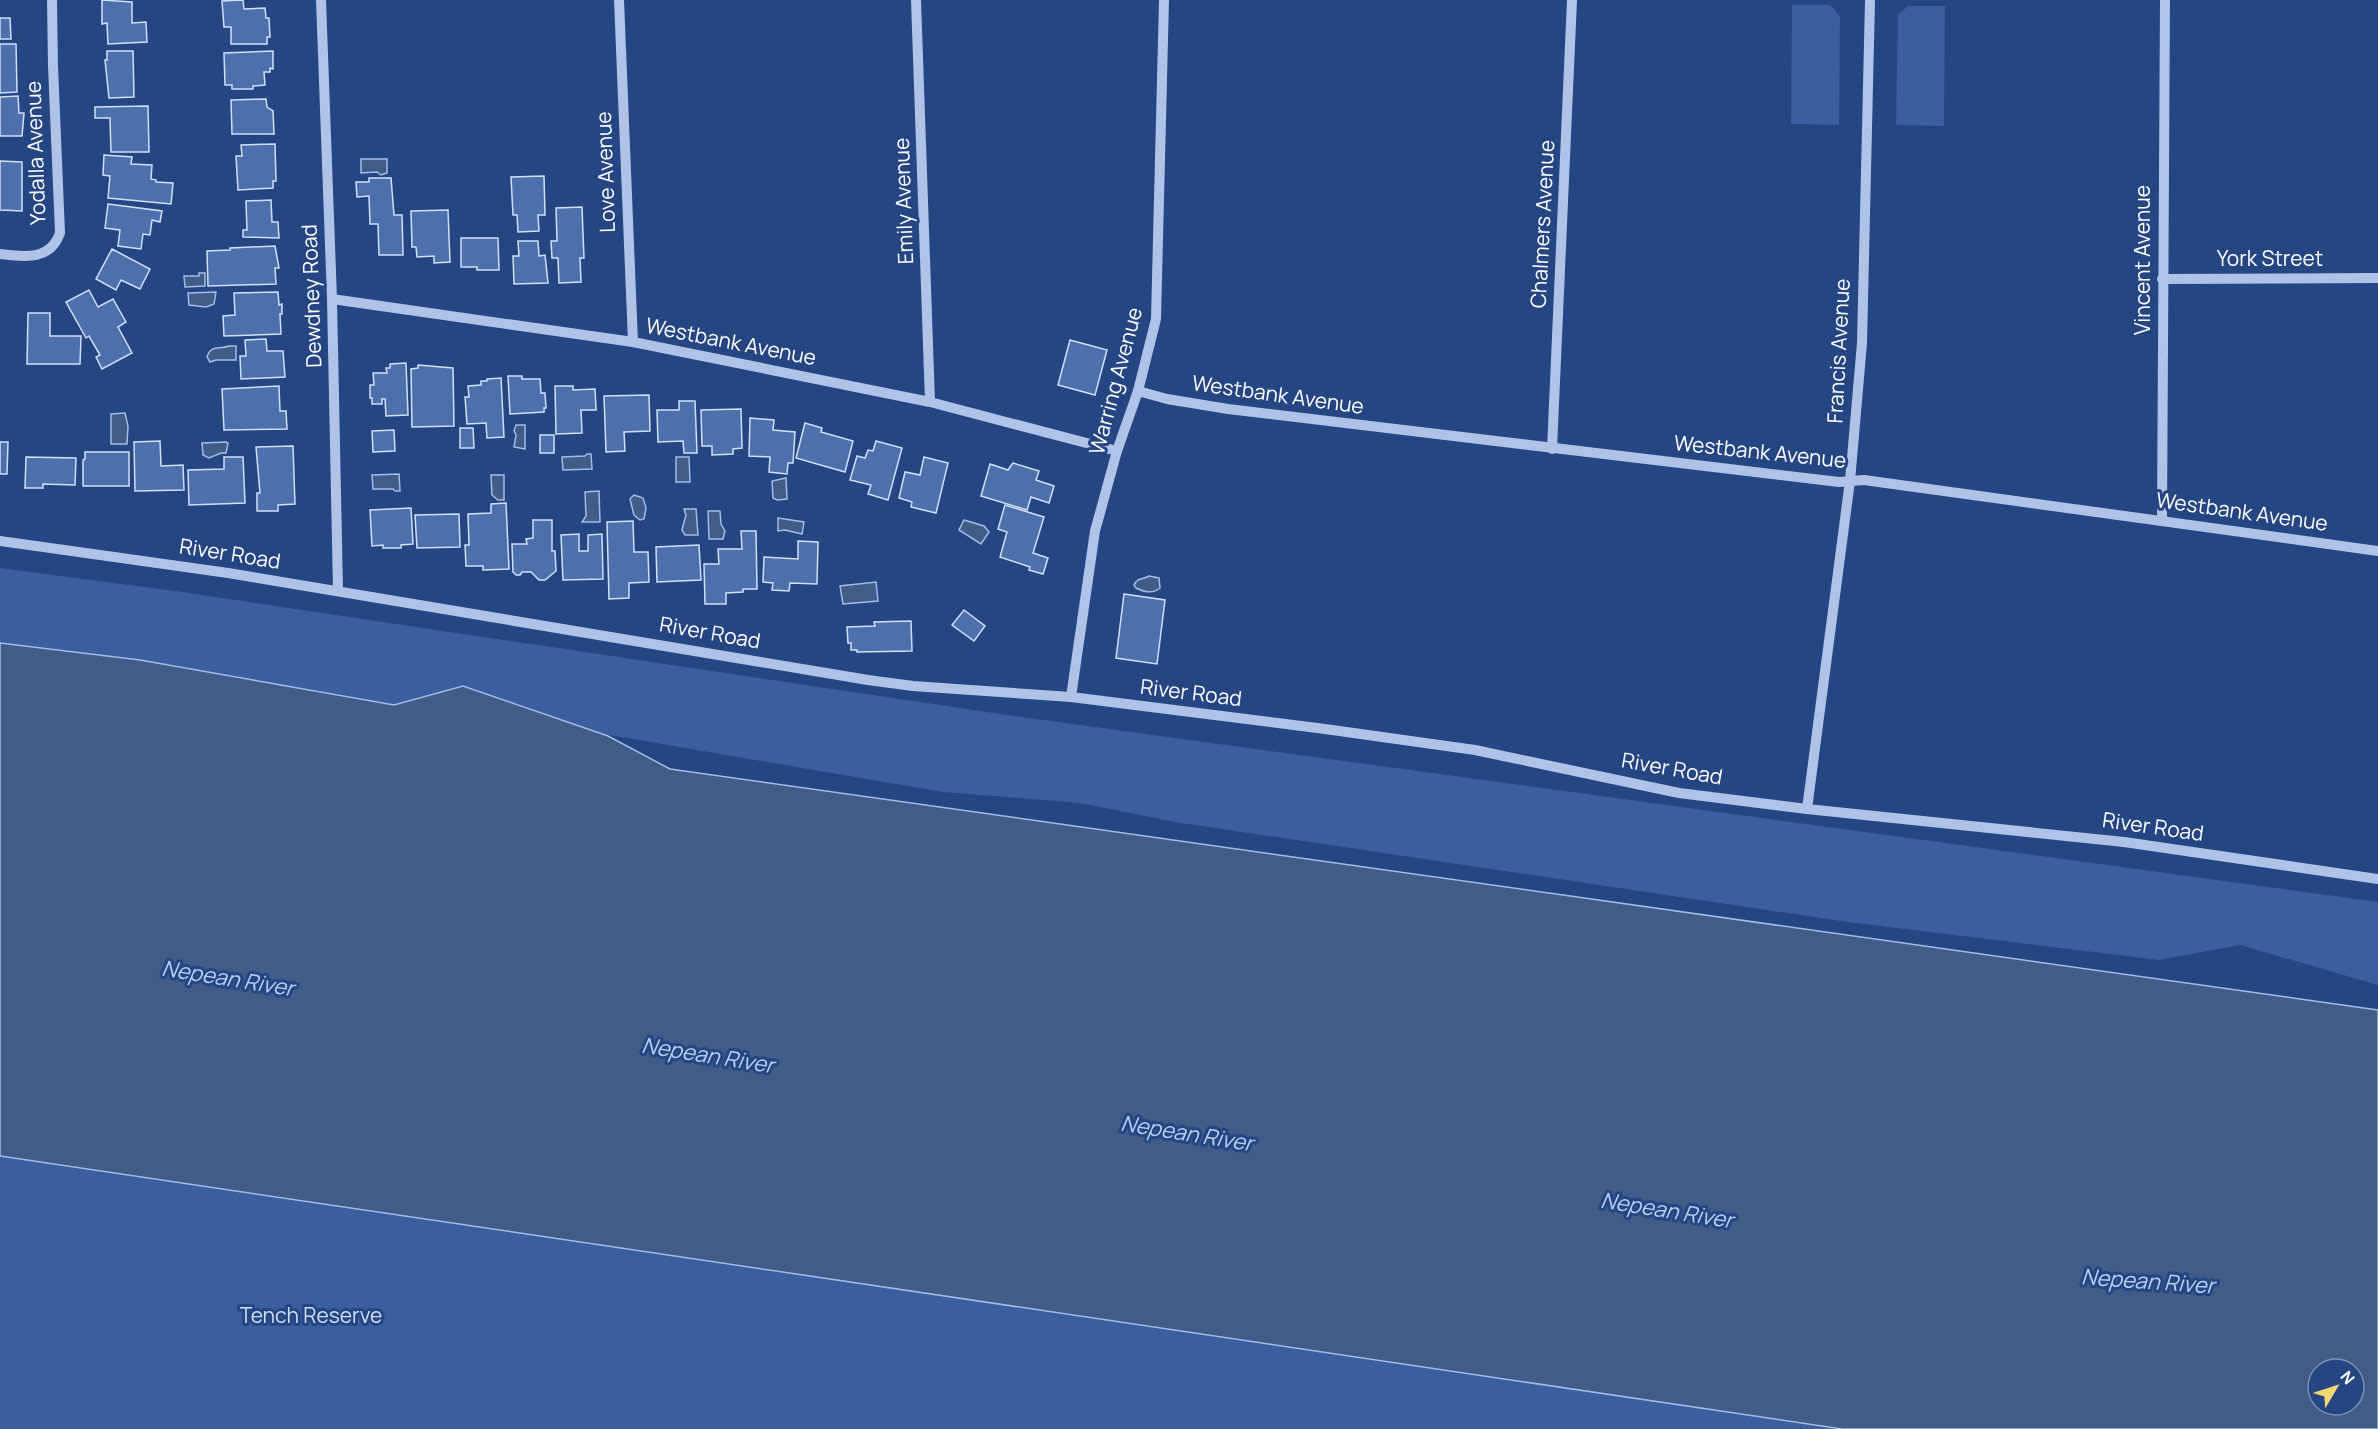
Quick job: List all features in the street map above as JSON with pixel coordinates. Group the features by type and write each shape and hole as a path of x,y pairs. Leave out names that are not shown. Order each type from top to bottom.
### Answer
{"street":[{"name":"Yodalla Avenue","path":"0,254 21,257 38,255 52,246 60,233 52,66 52,0"},
{"name":"Dewdney Road","path":"321,0 332,299 338,591"},
{"name":"Love Avenue","path":"619,0 633,342"},
{"name":"Emily Avenue","path":"916,0 930,402"},
{"name":"Warring Avenue","path":"1071,697 1093,543 1117,451 1138,391 1156,319 1164,0"},
{"name":"Chalmers Avenue","path":"1552,449 1572,0"},
{"name":"Francis Avenue","path":"1807,809 1850,481 1862,343 1870,0"},
{"name":"Vincent Avenue","path":"2162,520 2165,0"},
{"name":"York Street","path":"2162,279 2378,278"},
{"name":"Westbank Avenue","path":"332,299 633,342 930,402 1117,451"},
{"name":"Westbank Avenue","path":"1138,391 1167,399 1228,409 1839,482 1872,481 2378,551"},
{"name":"River Road","path":"0,541 338,591 868,680 913,686 1071,697 1475,750 1679,792 1807,809 2124,842 2378,879"}],"green space":[{"path":"1792,5 1830,5 1840,16 1839,125 1791,124"},
{"path":"1908,6 1945,6 1944,126 1896,125 1898,15"},
{"path":"0,568 175,591 1014,716 2378,902 2378,985 2240,945 2159,960 1848,922 1175,822 1080,803 943,792 557,726 379,708 0,649"},
{"name":"Tench Reserve","path":"0,1156 1842,1429 0,1429"}],"water":[{"path":"361,159 387,159 387,173 381,175 377,172 361,173"},
{"path":"199,273 205,273 205,286 185,287 184,276 199,276"},
{"path":"216,292 214,304 206,307 189,305 188,293"},
{"path":"236,346 236,360 210,362 207,357 211,350"},
{"path":"125,413 128,426 127,444 111,444 111,414"},
{"path":"516,425 525,425 525,449 514,447"},
{"path":"202,443 228,443 226,453 209,458 203,455"},
{"path":"591,454 592,469 563,470 562,457"},
{"path":"676,457 689,457 690,482 676,482"},
{"path":"399,474 400,491 373,489 372,475"},
{"path":"491,475 504,475 504,500 498,500 492,495"},
{"path":"786,478 787,499 773,498 772,481"},
{"path":"599,491 600,522 582,522 586,516 585,492"},
{"path":"634,495 643,498 646,508 644,519 640,520 634,515 630,499"},
{"path":"684,509 696,509 698,535 685,535 682,530 686,515"},
{"path":"708,511 720,511 721,524 725,531 723,539 709,539"},
{"path":"778,518 804,522 802,534 785,530 778,531"},
{"path":"964,520 984,526 989,532 981,544 959,530"},
{"path":"1149,576 1159,578 1160,588 1148,592 1136,588 1134,585 1137,581"},
{"path":"876,582 878,601 843,604 840,586"},
{"name":"Nepean River","path":"0,643 140,660 394,705 463,686 608,736 670,769 2378,1010 2378,1429 1842,1429 0,1156"}],"building":[{"path":"102,0 132,2 132,23 146,22 147,42 108,44 107,23 102,24"},
{"path":"243,0 244,9 265,8 266,18 269,18 270,37 267,37 267,44 231,44 231,27 224,27 222,1"},
{"path":"0,18 10,18 11,39 0,39"},
{"path":"0,44 16,44 17,92 0,93"},
{"path":"107,51 133,51 134,97 109,98 105,60 107,60"},
{"path":"273,51 273,69 270,68 270,72 264,72 265,85 253,86 253,89 232,89 232,85 225,85 224,53"},
{"path":"18,96 19,113 24,113 22,136 0,136 0,97"},
{"path":"266,99 267,107 273,111 274,134 232,134 231,100"},
{"path":"148,106 149,152 111,152 110,118 95,118 95,107"},
{"path":"275,144 276,181 273,181 273,188 238,190 236,156 242,156 241,145"},
{"path":"104,155 132,157 131,164 152,165 151,179 156,182 173,183 171,204 108,198 110,176 103,175"},
{"path":"0,161 22,162 22,211 0,210"},
{"path":"544,176 545,215 538,215 539,231 518,232 517,215 513,215 511,177"},
{"path":"369,178 391,178 394,215 402,215 403,255 379,255 378,224 370,224 369,196 357,197 356,182 369,182"},
{"path":"271,200 272,222 278,222 279,238 243,237 243,230 247,230 246,201"},
{"path":"108,204 162,211 160,222 152,220 150,235 143,234 141,249 118,246 120,230 105,228"},
{"path":"582,207 584,258 580,258 581,282 559,283 558,258 552,258 551,241 557,241 556,208"},
{"path":"448,210 450,262 434,263 434,256 417,257 416,247 412,247 411,211"},
{"path":"461,238 498,238 499,270 461,267"},
{"path":"518,241 538,241 539,256 545,255 548,283 514,284 513,256 519,256"},
{"path":"275,246 279,268 275,268 276,284 208,286 207,251"},
{"path":"112,249 150,269 140,289 121,280 116,290 96,279"},
{"path":"89,290 98,307 113,299 126,322 118,327 132,353 102,369 96,357 100,355 89,336 86,338 66,302"},
{"path":"278,292 279,305 282,304 281,334 224,336 223,316 235,315 234,293"},
{"path":"28,313 50,313 50,336 81,336 80,364 27,364"},
{"path":"266,339 267,351 283,351 285,377 241,379 240,356 246,356 245,340"},
{"path":"1070,340 1107,350 1095,395 1058,385"},
{"path":"406,363 408,415 386,416 385,399 382,399 382,404 372,404 372,398 370,398 370,385 374,385 373,373 387,373 386,368 390,368 390,364"},
{"path":"418,365 453,368 454,426 412,427 411,369 418,368"},
{"path":"508,376 540,379 541,393 545,393 544,412 510,414"},
{"path":"501,378 504,437 487,438 486,423 467,424 465,397 469,397 468,386 481,385 481,381 487,381 487,379"},
{"path":"279,386 280,411 286,411 287,429 224,430 222,389"},
{"path":"555,386 573,386 573,390 595,389 596,410 581,410 582,433 556,434"},
{"path":"649,395 650,431 624,432 625,451 606,452 604,396"},
{"path":"679,401 695,401 697,453 684,453 683,441 658,442 657,410 679,410"},
{"path":"741,409 742,448 733,449 733,454 712,455 712,446 702,446 701,410"},
{"path":"750,418 774,420 773,430 795,432 793,463 788,463 787,474 769,472 770,457 749,456"},
{"path":"805,423 822,428 821,432 853,441 845,472 796,458"},
{"path":"460,428 473,428 474,448 460,448"},
{"path":"394,430 395,451 373,452 372,431"},
{"path":"540,435 554,435 554,453 540,453"},
{"path":"160,441 161,466 183,465 184,490 135,491 134,442"},
{"path":"876,441 902,448 888,500 868,494 871,485 850,480 857,456 865,458 868,450 873,451"},
{"path":"0,442 8,442 7,474 0,474"},
{"path":"293,446 295,504 278,505 278,511 257,511 257,493 260,493 256,447"},
{"path":"85,452 129,452 129,486 83,486"},
{"path":"26,457 76,458 75,485 43,484 43,488 25,488"},
{"path":"224,457 243,457 245,503 189,505 188,470 224,469"},
{"path":"924,457 948,463 936,513 911,507 912,502 899,498 905,472 920,475"},
{"path":"1013,463 1039,471 1036,480 1054,486 1049,503 1031,497 1027,510 981,496 990,464 1008,470"},
{"path":"506,503 509,569 483,570 483,566 466,566 465,545 469,545 468,514 491,513 491,504"},
{"path":"1005,505 1044,517 1033,553 1048,558 1043,574 1000,557 1007,532 998,529"},
{"path":"411,508 413,544 401,545 401,548 372,546 370,510"},
{"path":"459,514 460,547 417,548 415,515"},
{"path":"533,520 552,520 552,551 555,551 556,571 545,580 539,580 531,572 516,575 513,572 512,544 527,544 526,539 533,538"},
{"path":"633,521 634,552 648,552 649,582 629,583 629,598 609,599 607,522"},
{"path":"741,531 756,531 757,589 726,593 726,604 705,604 704,564 719,564 718,549 742,549"},
{"path":"579,534 579,551 588,551 588,535 602,534 603,579 563,580 561,535"},
{"path":"798,541 818,542 817,584 790,583 789,591 772,590 773,583 763,582 764,557 798,559"},
{"path":"699,545 701,580 657,582 656,547"},
{"path":"1124,594 1165,600 1157,664 1116,658"},
{"path":"964,610 985,626 974,641 952,625"},
{"path":"911,621 912,651 857,652 857,650 851,650 851,643 848,643 847,627 875,626 874,622"}]}
